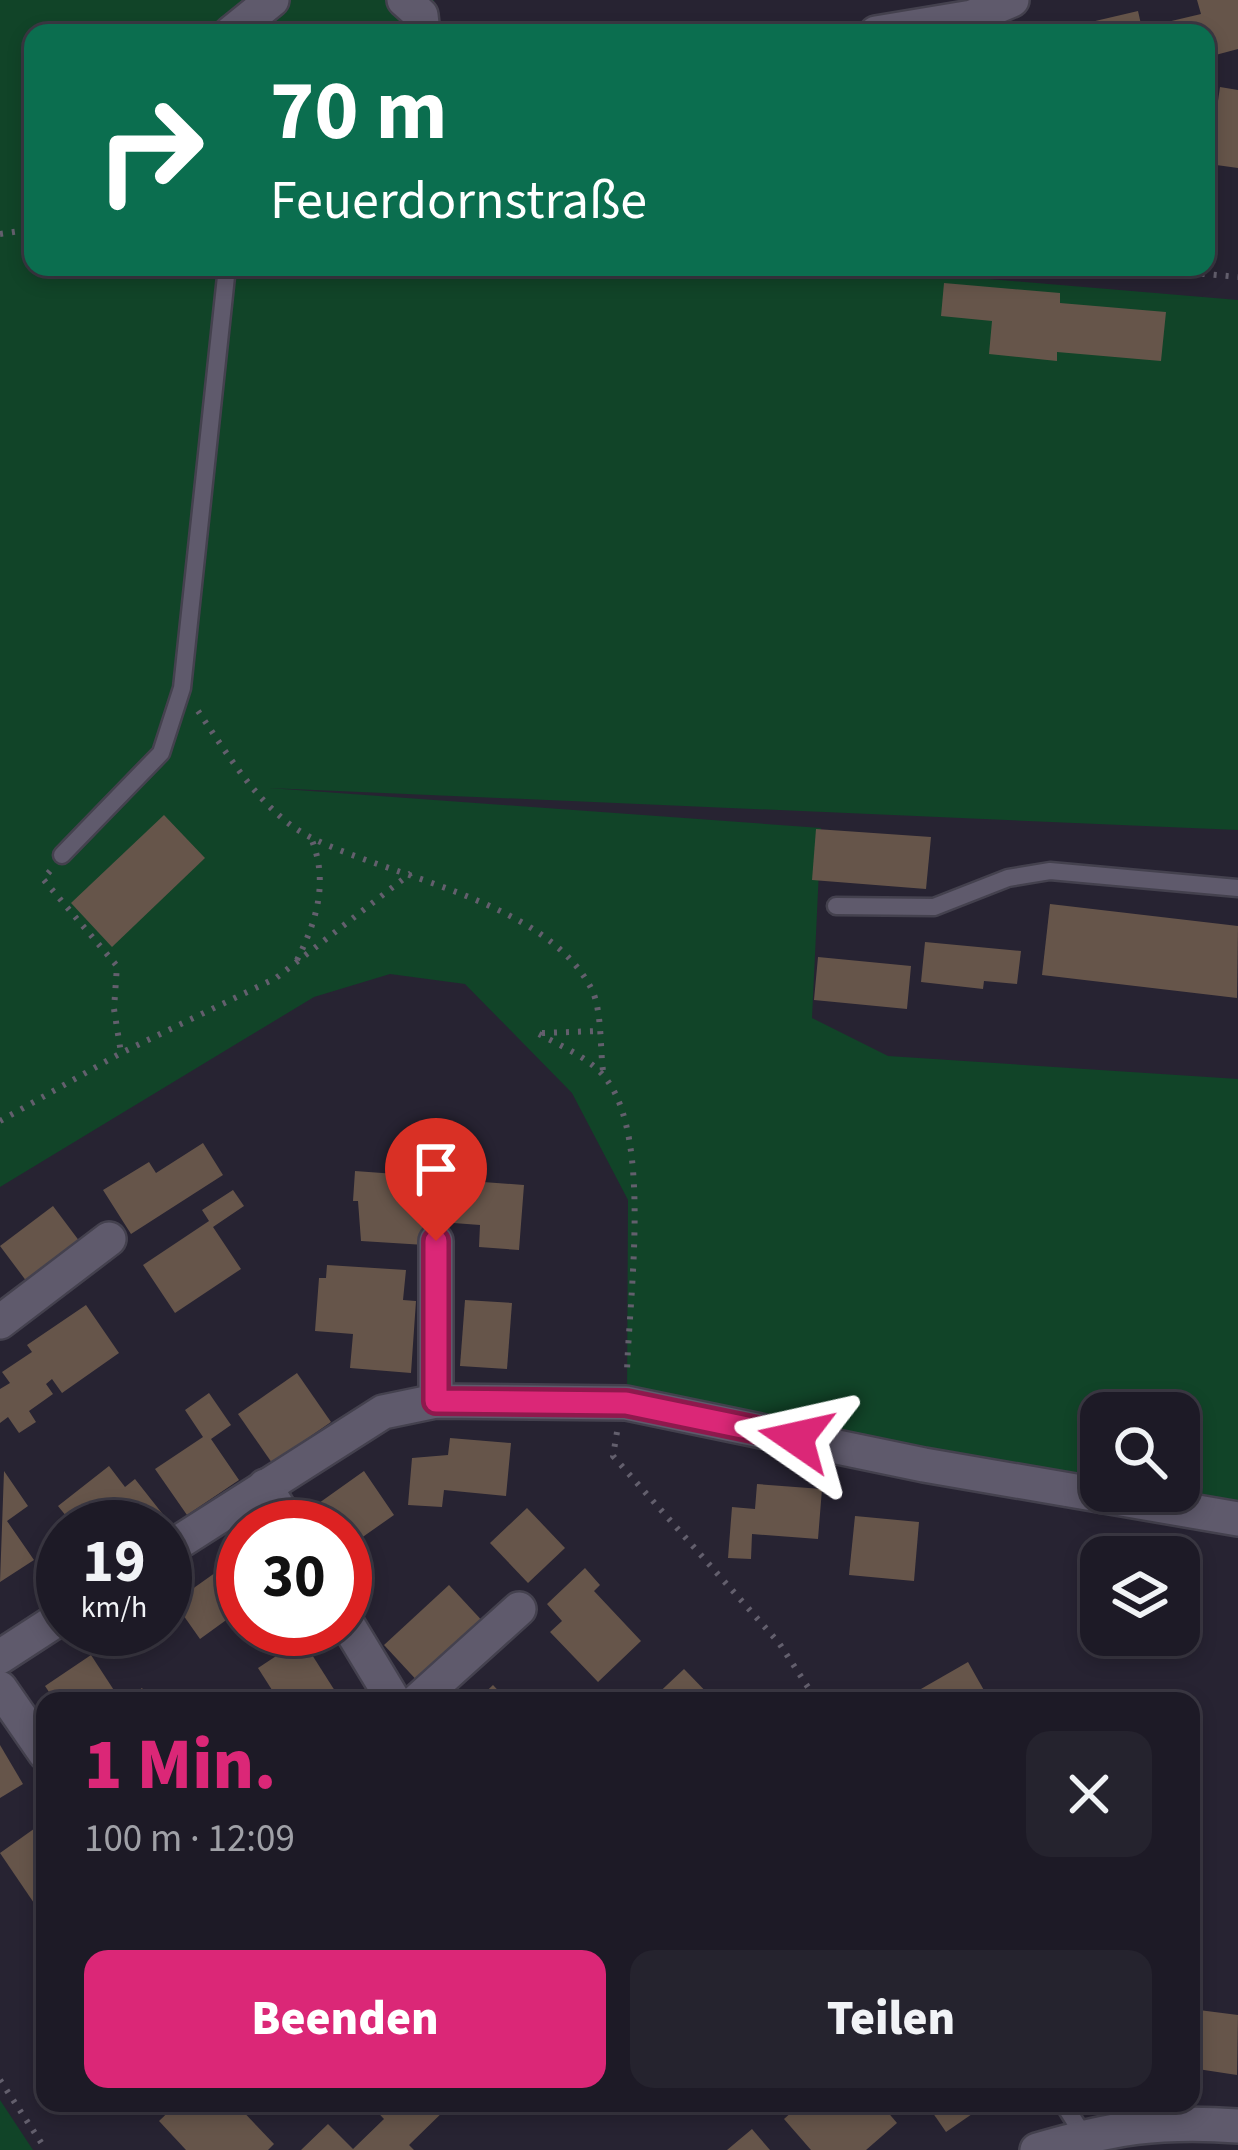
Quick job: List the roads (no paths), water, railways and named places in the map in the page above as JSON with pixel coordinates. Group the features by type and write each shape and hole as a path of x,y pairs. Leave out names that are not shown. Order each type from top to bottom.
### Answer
{"street":[{"path":"242,24 272,0"},
{"path":"404,0 421,15 422,24"},
{"path":"930,24 972,17 1012,0"},
{"path":"0,1322 110,1239"},
{"path":"436,1241 436,1401"},
{"path":"192,1533 383,1412 436,1401 626,1403 924,1465 1238,1519"},
{"path":"265,1486 274,1500"},
{"path":"427,1692 519,1609"},
{"path":"0,1657 36,1634"},
{"path":"367,1656 389,1692"},
{"path":"0,1688 36,1740"},
{"path":"1037,2150 1166,2120 1238,2126"}],"lane":[{"path":"62,855 161,753 182,688 225,276"},
{"path":"836,906 934,907 1008,878 1050,871 1238,888"},
{"path":"1073,2112 1100,2138"}]}
